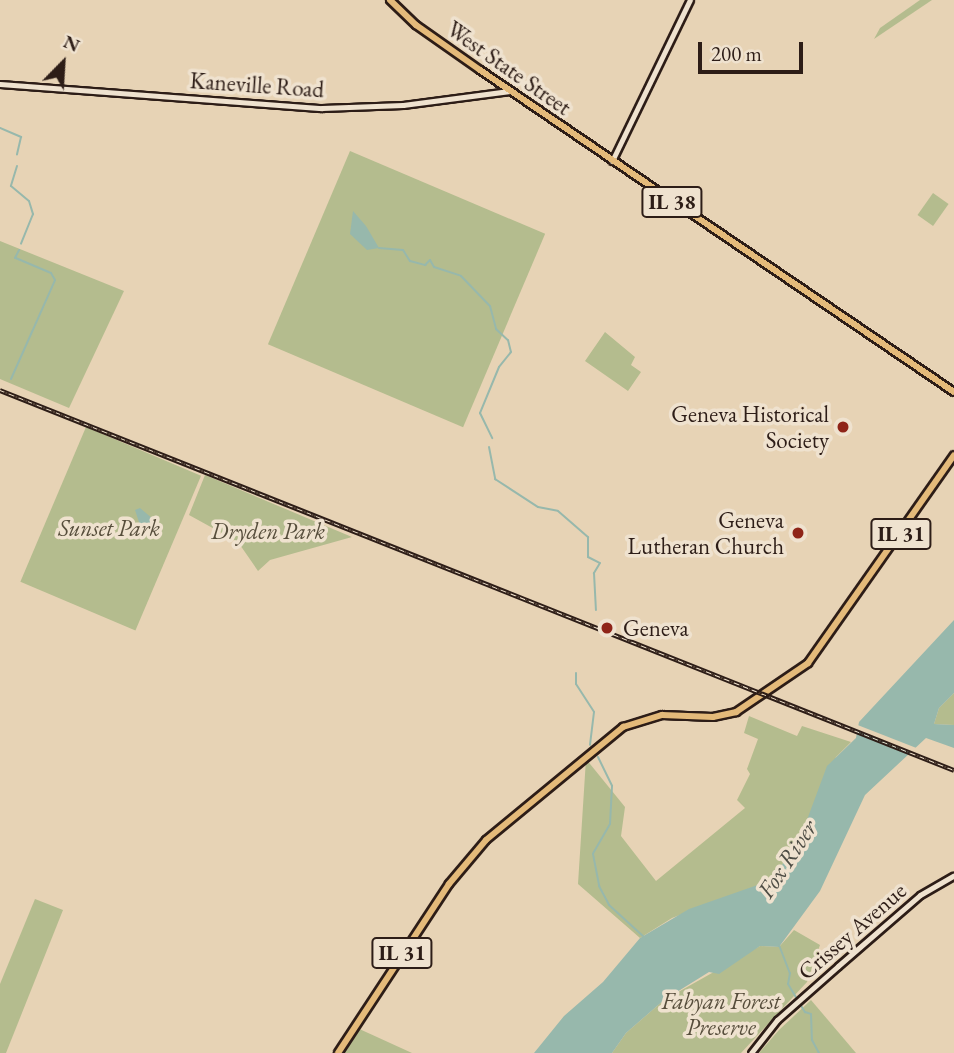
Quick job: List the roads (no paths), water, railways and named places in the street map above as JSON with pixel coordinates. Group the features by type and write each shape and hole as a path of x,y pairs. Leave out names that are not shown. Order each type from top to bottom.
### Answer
{"main road":[{"name":"West State Street","path":"390,0 416,25 612,161"},
{"path":"612,161 690,0"},
{"name":"Kaneville Road","path":"0,84 347,109 510,91"},
{"name":"IL 38","path":"612,161 954,392"},
{"name":"IL 31","path":"338,1053 450,883 486,840 623,727 649,717 719,716 741,710 813,659 954,455"},
{"name":"Crissey Avenue","path":"751,1053 804,995 920,895 954,875"}],"water":[{"path":"353,211 379,248 367,250 350,234"},
{"path":"140,508 160,525 149,529 145,537 134,533 139,522 135,510"},
{"name":"Fox River","path":"954,620 954,693 939,708 934,724 954,725 954,748 926,738 865,795 820,891 779,947 760,946 719,974 709,972 664,1000 626,1033 612,1053 534,1053 564,1016 603,982 640,938 689,909 772,880 801,836 827,766 856,738 859,722"}],"waterway":[{"path":"0,128 21,137 17,155"},
{"path":"17,166 11,186 29,201 33,214 21,244"},
{"path":"379,248 403,250 410,261 425,265 430,260 434,267 461,276 490,306 496,329 508,340 511,352 499,367 480,413 492,438"},
{"path":"11,379 55,280 51,273 15,258 19,250"},
{"path":"489,447 495,479 538,507 558,511 588,537 588,557 600,563 594,573 596,610"},
{"path":"576,673 576,684 594,712 590,745"},
{"path":"598,757 612,786 610,824 593,854 599,886 609,905 645,938"},
{"path":"779,945 790,973 788,984 805,1012 811,1014 812,1040 819,1053"}],"railway":[{"path":"0,390 954,770"}],"place":[{"name":"Geneva Historical Society","path":"843,427"},
{"name":"Geneva Lutheran Church","path":"798,533"},
{"name":"Geneva","path":"607,628"}],"park label":[{"name":"Sunset Park","path":"109,528"},
{"name":"Dryden Park","path":"268,531"},
{"name":"Fabyan Forest Preserve","path":"721,1014"}]}
